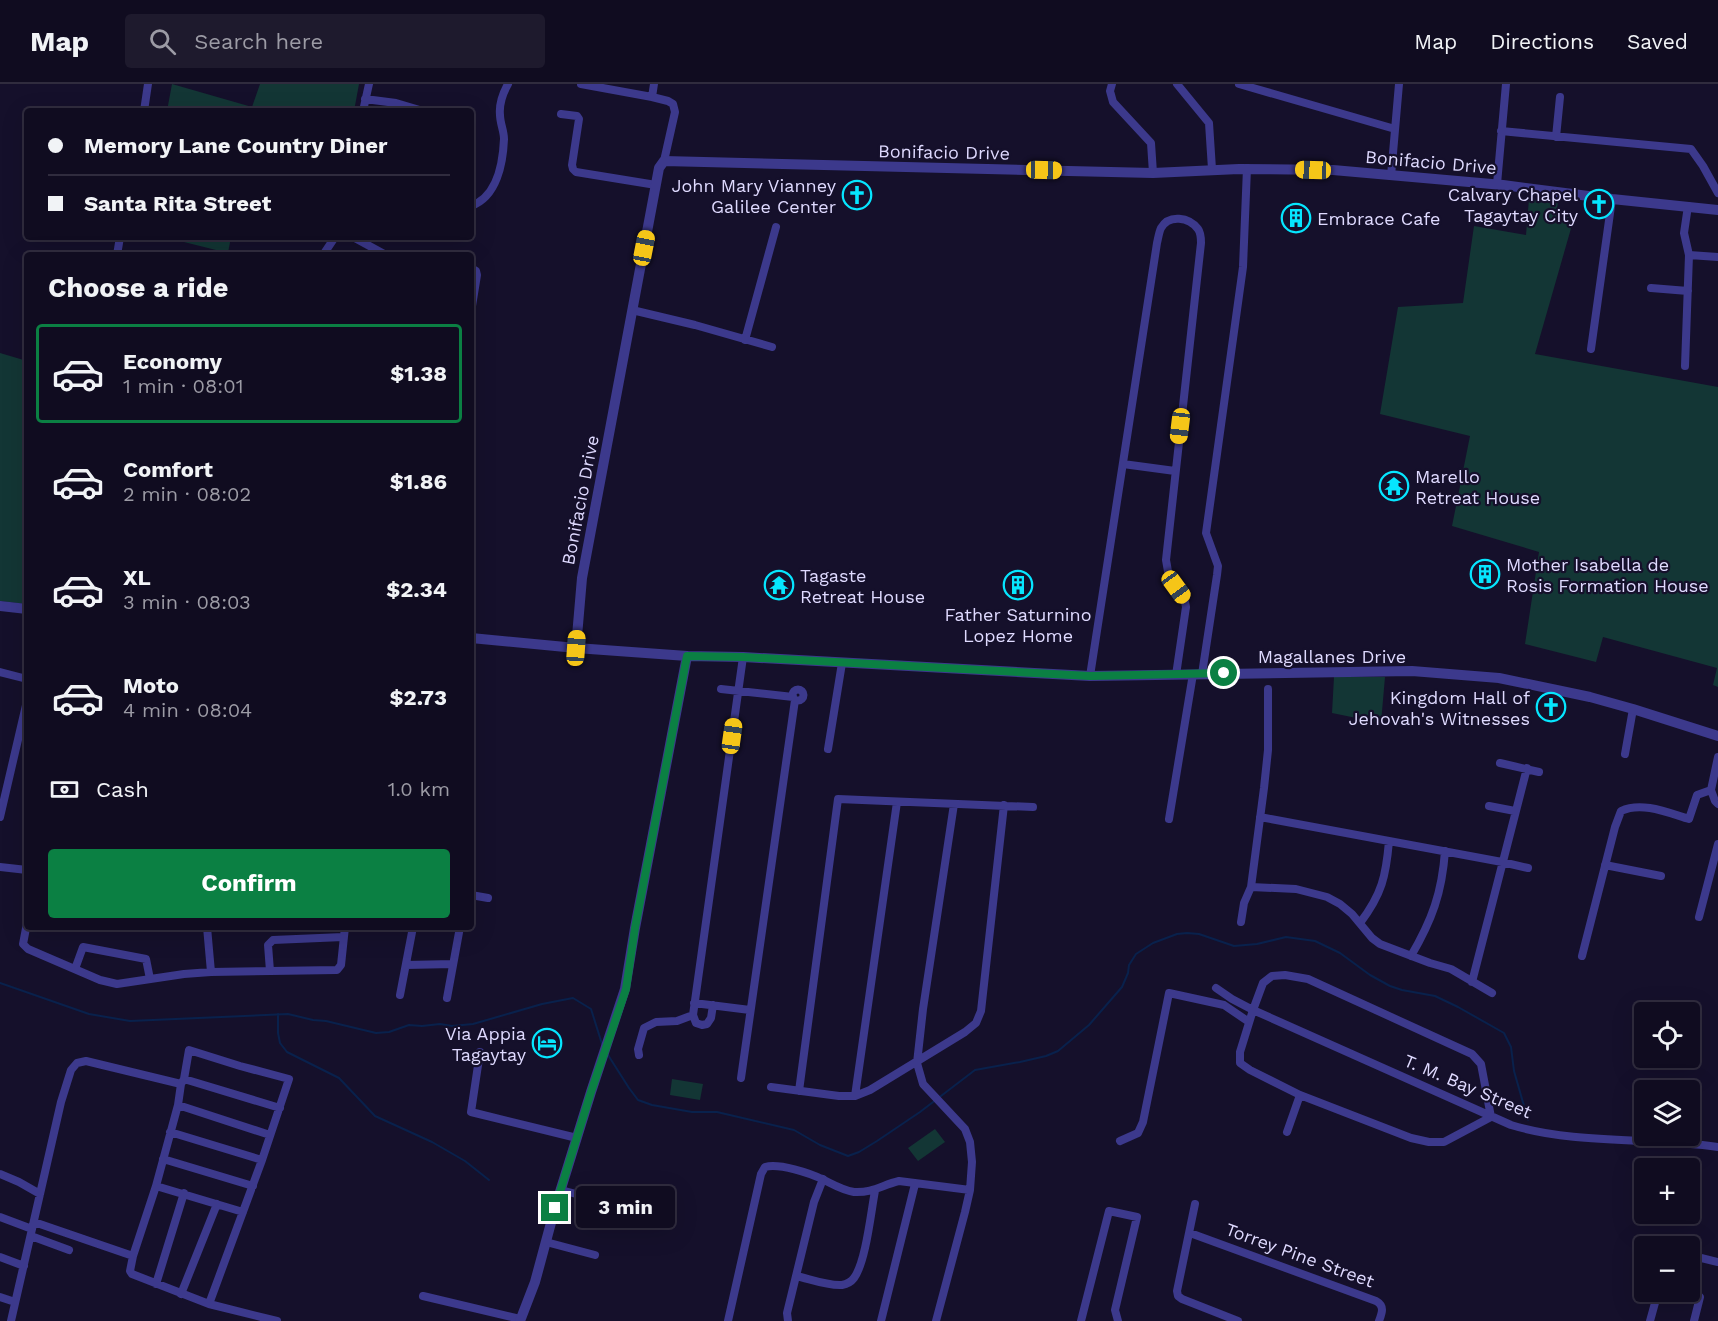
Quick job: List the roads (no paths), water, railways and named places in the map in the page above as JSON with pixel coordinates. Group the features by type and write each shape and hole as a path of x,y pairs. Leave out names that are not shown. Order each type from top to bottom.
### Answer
{"street":[{"path":"144,108 148,84"},
{"path":"364,108 369,84"},
{"path":"474,205 490,193 498,174 504,137 499,114 508,84"},
{"path":"581,84 652,97 673,104 675,112 664,161"},
{"path":"652,97 654,84"},
{"path":"1112,84 1110,91 1113,102 1151,143 1153,173"},
{"path":"1177,84 1209,123 1212,169"},
{"path":"1239,84 1395,129"},
{"path":"1391,176 1399,84"},
{"path":"1497,184 1506,84"},
{"path":"1556,137 1560,97"},
{"path":"365,99 411,108"},
{"path":"561,114 577,116 579,119 572,165 576,172 656,185"},
{"path":"1501,131 1691,149 1718,193"},
{"name":"Bonifacio Drive","path":"576,648 582,578 659,168 664,161 1153,173 1247,168 1333,170 1497,184 1718,210"},
{"path":"1169,819 1217,575 1218,566 1206,533 1243,267 1247,168"},
{"path":"1591,349 1612,199"},
{"path":"1685,366 1689,255 1684,233 1688,206"},
{"path":"1090,676 1157,243 1161,228 1171,219 1183,218 1200,231 1201,243 1166,561 1169,577 1184,597 1186,607 1176,675"},
{"path":"745,340 776,227"},
{"path":"358,240 380,252"},
{"path":"1689,255 1718,257"},
{"path":"474,270 477,275 474,294"},
{"path":"1651,288 1688,291"},
{"path":"632,310 772,347"},
{"path":"1123,464 1175,471"},
{"path":"0,606 24,609"},
{"name":"Magallanes Drive","path":"474,638 687,656 1090,676 1198,674 1268,681 1412,671 1499,678 1633,709 1718,736"},
{"path":"423,1296 520,1320 535,1282 577,1138 626,989 635,928 687,656"},
{"path":"713,1005 711,1018 707,1024 696,1023 693,1015 694,1003 743,657"},
{"path":"828,749 842,663"},
{"path":"0,672 24,678"},
{"path":"1241,922 1244,903 1251,887 1268,750 1268,681"},
{"path":"721,689 794,698 741,1078"},
{"path":"1625,754 1633,709"},
{"path":"0,817 2,794 24,712"},
{"path":"1718,758 1711,790 1718,804"},
{"path":"1500,763 1539,772"},
{"path":"1472,982 1527,768"},
{"path":"1582,956 1621,810 1628,807 1640,807 1689,819 1697,795 1711,790"},
{"path":"799,1091 838,799 1033,807"},
{"path":"855,1095 897,802"},
{"path":"936,1321 970,1190 972,1162 970,1142 965,1129 923,1084 917,1063 954,804"},
{"path":"771,1087 839,1096 855,1095 870,1090 917,1063 976,1023 981,1011 1004,805"},
{"path":"1489,806 1515,811"},
{"path":"1260,817 1528,868"},
{"path":"1360,923 1378,897 1386,873 1389,841"},
{"path":"1699,917 1718,844"},
{"path":"1411,956 1433,915 1445,851"},
{"path":"1605,864 1661,876"},
{"path":"0,867 24,870"},
{"path":"1251,887 1296,889 1328,897 1340,904 1380,944 1451,969 1492,993"},
{"path":"474,896 488,898"},
{"path":"26,930 23,944 28,949 100,980 117,984 211,972 337,970 341,965 344,930"},
{"path":"207,930 211,972"},
{"path":"400,995 412,930"},
{"path":"447,998 459,930"},
{"path":"270,971 268,945 273,940 343,937"},
{"path":"75,969 83,947 146,959 150,979"},
{"path":"406,965 453,964"},
{"path":"1285,975 1308,979 1472,1054 1481,1064 1491,1118 1444,1142 1429,1142 1411,1138 1300,1095 1240,1063 1240,1052 1249,1022 1263,983 1272,976 1285,975"},
{"name":"T. M. Bay Street","path":"1216,988 1253,1010 1491,1118 1531,1131 1562,1136 1718,1147"},
{"path":"1120,1141 1138,1133 1143,1122 1169,993 1224,1005 1249,1022"},
{"path":"694,1003 750,1011"},
{"path":"639,1055 638,1049 644,1028 656,1022 677,1021 693,1015"},
{"path":"209,1304 289,1079 189,1050 178,1106 130,1271 132,1274 209,1304 277,1321"},
{"path":"480,1052 471,1112 577,1138"},
{"path":"11,1321 67,1078 70,1070 77,1063 86,1061 182,1081 280,1108"},
{"path":"1287,1132 1300,1095"},
{"path":"178,1106 270,1135"},
{"path":"170,1132 262,1160"},
{"path":"163,1159 253,1185"},
{"path":"728,1321 761,1174 765,1167 797,1170 824,1179 845,1190 856,1192 875,1191 899,1181 970,1190"},
{"path":"0,1174 40,1194"},
{"path":"788,1321 814,1202 824,1179"},
{"path":"880,1321 915,1184"},
{"path":"156,1186 243,1212"},
{"path":"561,1190 598,1200"},
{"path":"796,1276 842,1285 855,1276 867,1237 875,1191"},
{"path":"156,1284 184,1193"},
{"path":"181,1294 217,1204"},
{"path":"1195,1204 1176,1291 1182,1299 1238,1321"},
{"path":"1081,1321 1109,1211 1137,1217 1115,1310 1118,1321"},
{"path":"0,1217 32,1229 133,1256"},
{"path":"32,1229 69,1250"},
{"name":"Torrey Pine Street","path":"1190,1233 1377,1301 1382,1306 1379,1321"},
{"path":"546,1242 595,1255"},
{"path":"0,1257 24,1266"},
{"path":"1700,1258 1718,1262"},
{"path":"0,1297 15,1302"},
{"path":"1650,1321 1655,1302"},
{"path":"1694,1321 1699,1302"}],"waterway":[{"path":"608,1055 638,1100 652,1105 692,1112 717,1112 794,1130 820,1145 848,1156 859,1152 920,1112 975,1070 1020,1062 1058,1051 1089,1025 1122,987 1129,965 1136,954 1153,943 1177,934 1187,933 1199,934 1234,946 1257,944 1286,937 1315,941 1340,953 1370,975 1390,986 1435,996 1504,1033 1511,1047 1514,1071 1528,1120"},
{"path":"0,983 89,1014 130,1021 288,1014 376,1033 389,1032 409,1025 473,1024 542,1004 573,998 591,1009 602,1044"},
{"path":"278,1014 280,1043 287,1052 339,1078 375,1116 432,1142 465,1161 489,1180"}],"place":[{"name":"John Mary Vianney Galilee Center","path":"857,195"},
{"name":"Calvary Chapel Tagaytay City","path":"1599,204"},
{"name":"Embrace Cafe","path":"1296,218"},
{"name":"Marello Retreat House","path":"1394,486"},
{"name":"Mother Isabella de Rosis Formation House","path":"1485,574"},
{"name":"Tagaste Retreat House","path":"779,585"},
{"name":"Father Saturnino Lopez Home","path":"1018,585"},
{"name":"Kingdom Hall of Jehovah's Witnesses","path":"1551,707"},
{"name":"Via Appia Tagaytay","path":"547,1043"}]}
